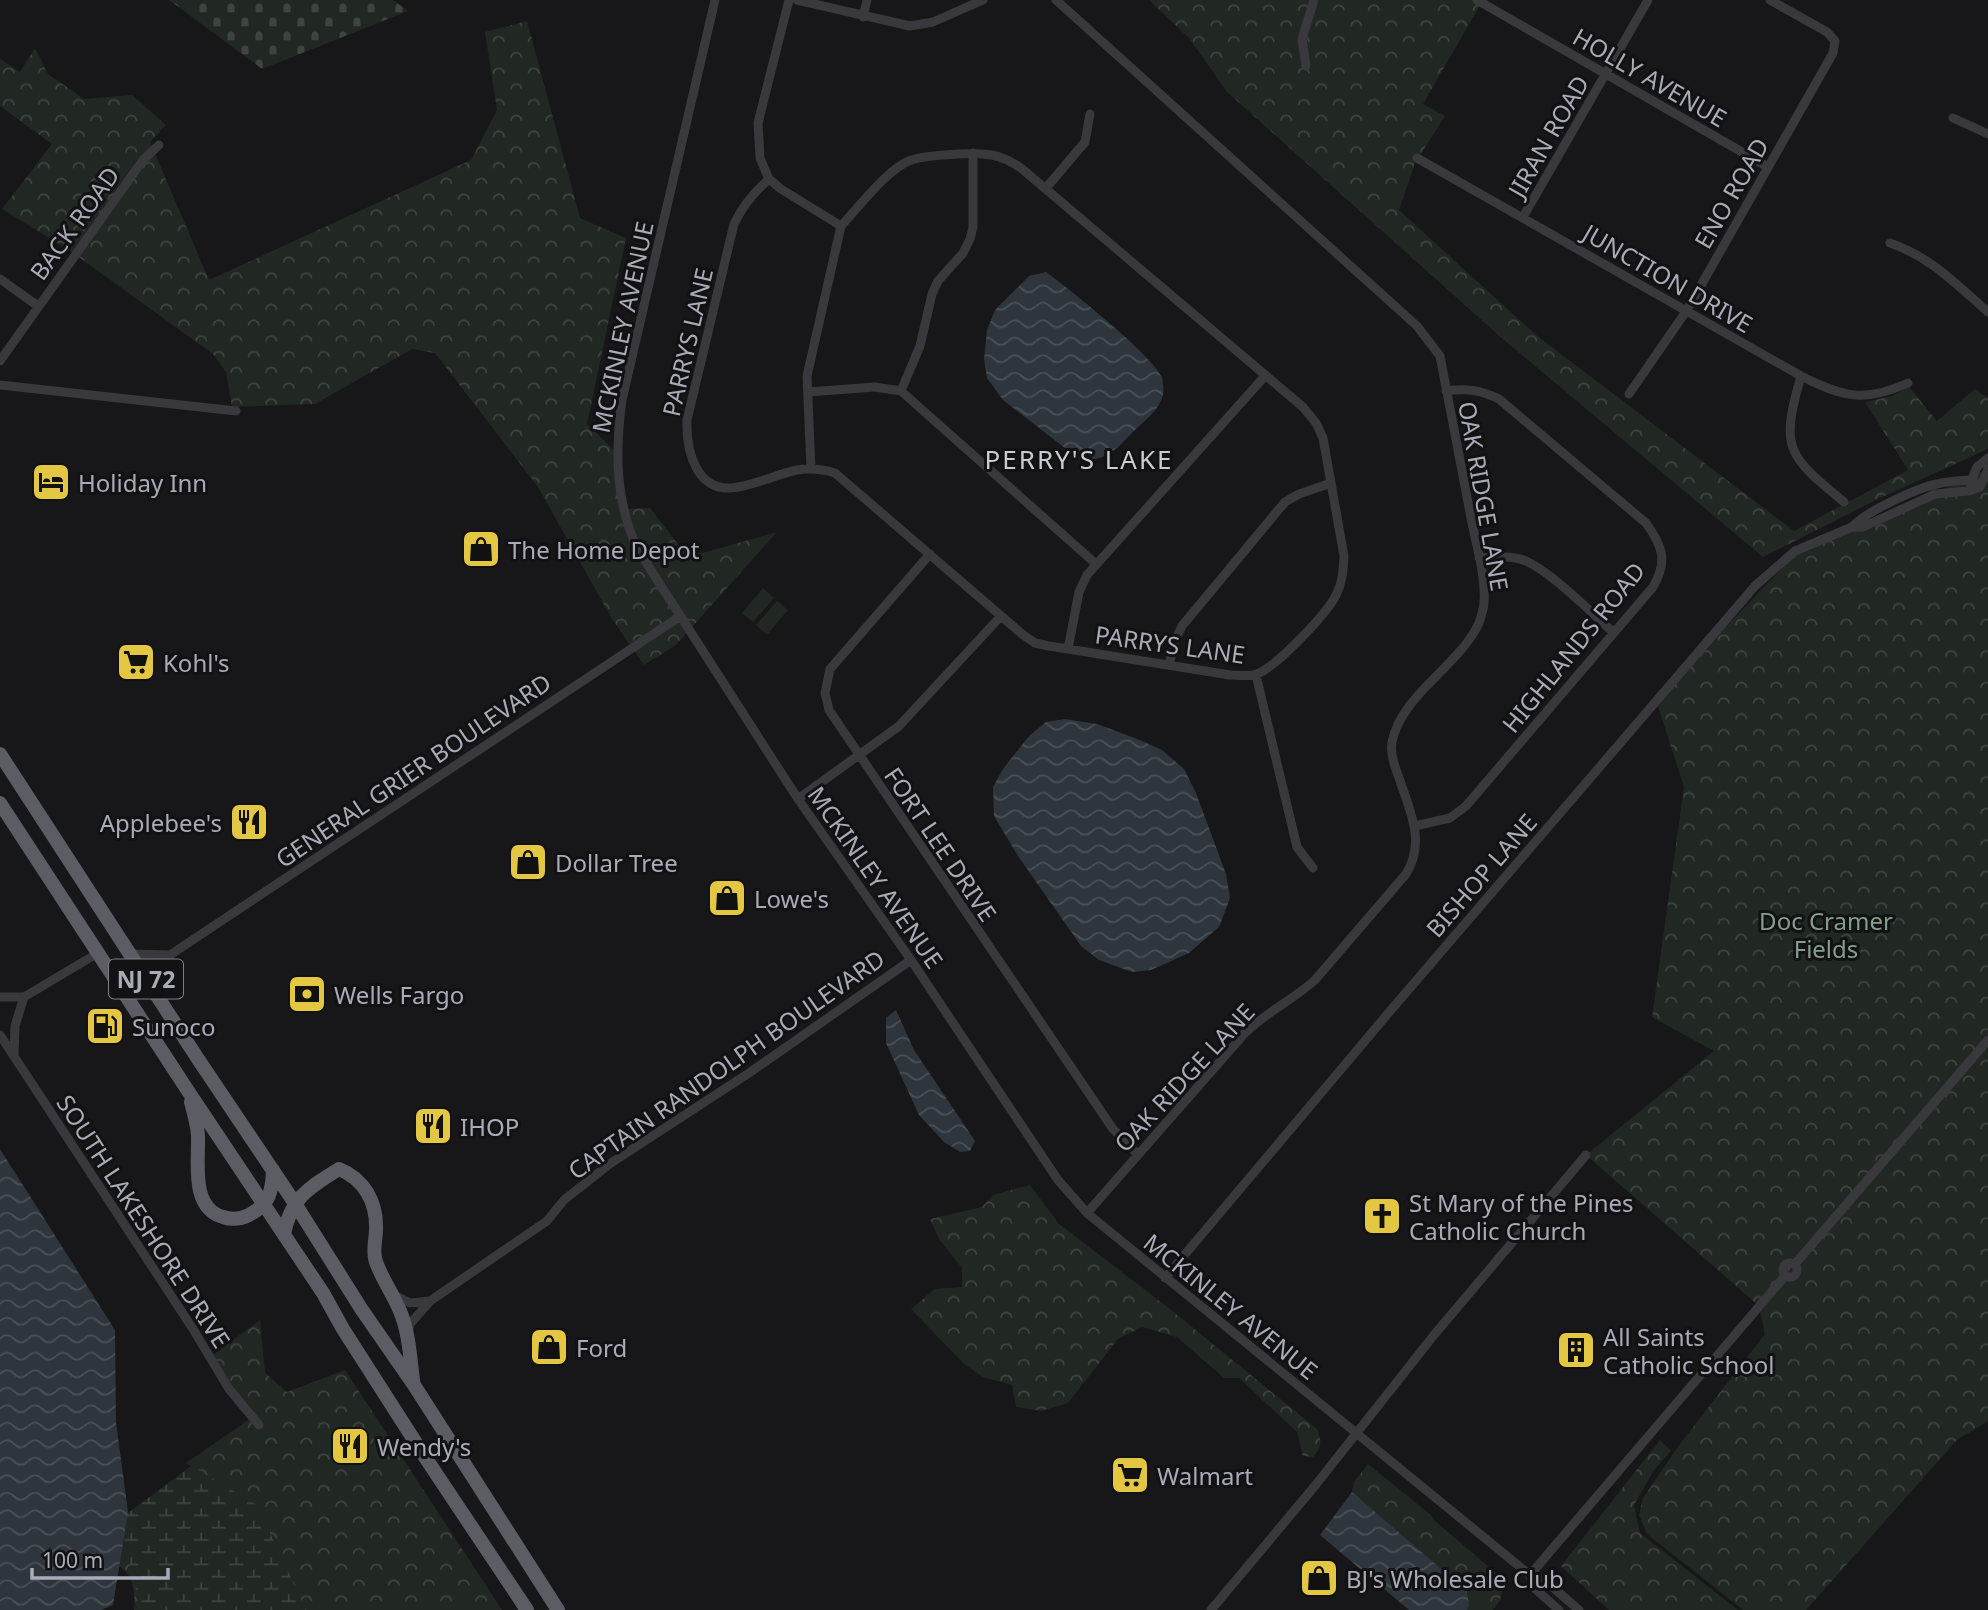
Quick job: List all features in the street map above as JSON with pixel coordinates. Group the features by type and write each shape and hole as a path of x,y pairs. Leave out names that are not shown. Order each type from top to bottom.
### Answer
{"highway":[{"name":"NJ 72","path":"0,754 295,1202 362,1310 414,1385 558,1610"},
{"name":"NJ 72","path":"0,803 527,1610"},
{"path":"190,1094 198,1132 199,1187 204,1202 212,1213 234,1219 264,1206 272,1189 273,1170"},
{"path":"284,1235 287,1217 295,1202 315,1184 339,1169 362,1183 373,1204 376,1219 375,1260 401,1313 414,1385"}],"street":[{"name":"MCKINLEY AVENUE","path":"715,0 622,400 617,442 619,486 630,534 645,564 798,799 911,960 1058,1180 1087,1213 1530,1575 1542,1578 1579,1610"},
{"path":"789,0 758,122 760,158 769,178 781,189 841,226 807,376 811,469"},
{"path":"797,0 863,17 916,26 941,19 983,0"},
{"path":"863,17 867,0"},
{"name":"OAK RIDGE LANE","path":"1056,0 1417,326 1440,356 1479,558 1484,604 1479,622 1470,637 1404,715 1398,724 1392,744 1393,762 1415,826 1417,845 1412,866 1315,980 1301,994 1258,1020 1087,1213"},
{"path":"1306,66 1302,38 1314,0"},
{"name":"HOLLY AVENUE","path":"1477,0 1768,167"},
{"name":"JIRAN ROAD","path":"1524,217 1648,0"},
{"name":"ENO ROAD","path":"1629,394 1687,310 1833,53 1835,41 1827,32 1770,0"},
{"path":"1046,188 1086,142 1090,114"},
{"path":"1953,118 1988,134"},
{"name":"BACK ROAD","path":"0,360 143,160 159,145"},
{"path":"901,391 920,346 932,294 939,281 963,253 974,227 974,153"},
{"name":"PARRYS LANE","path":"769,178 754,192 734,224 687,420 686,440 697,470 706,481 717,486 740,487 797,470 835,473 1035,643 1230,675 1256,675 1280,659 1325,611 1336,595 1343,576 1344,556 1323,438 1316,423 1303,407 1046,188 1009,160 992,154 924,157 908,161 892,173 841,226"},
{"name":"JUNCTION DRIVE","path":"1417,158 1829,390 1854,396 1883,393 1908,383"},
{"path":"1890,243 1911,250 1931,262 1988,312"},
{"path":"0,279 38,306"},
{"path":"1068,649 1079,592 1087,575 1265,376"},
{"path":"1801,376 1789,423 1791,443 1806,470 1844,502"},
{"path":"0,385 236,411"},
{"path":"808,392 875,387 901,391 1097,565"},
{"name":"HIGHLANDS ROAD","path":"1415,826 1450,818 1466,806 1653,587 1662,572 1662,554 1656,537 1646,523 1499,398 1465,388 1446,391"},
{"path":"1969,491 1977,467 1988,458"},
{"path":"1971,480 1980,487 1988,469"},
{"name":"BISHOP LANE","path":"1852,527 1859,519 1929,486 1971,480"},
{"path":"1169,666 1174,641 1182,626 1285,502 1298,494 1331,483"},
{"name":"BISHOP LANE","path":"1165,1278 1755,586 1795,551 1852,527 1863,527 1935,494 1969,491 1980,487"},
{"name":"FORT LEE DRIVE","path":"930,554 830,669 825,693 829,710 1113,1129 1138,1155"},
{"path":"1479,558 1508,556 1527,561 1614,633"},
{"path":"798,799 914,713 1001,616"},
{"name":"GENERAL GRIER BOULEVARD","path":"170,955 679,617"},
{"path":"1256,675 1297,846 1313,867"},
{"path":"0,997 24,997 98,953"},
{"path":"130,954 170,955 155,993"},
{"name":"CAPTAIN RANDOLPH BOULEVARD","path":"407,1336 410,1324 430,1301 547,1221 564,1200 611,1163 749,1073 911,960"},
{"path":"14,1055 15,1026 24,997"},
{"name":"SOUTH LAKESHORE DRIVE","path":"0,1035 193,1329 229,1389 259,1425"},
{"path":"1530,1575 1785,1276 1783,1269 1786,1264 1795,1265 1988,1040"},
{"path":"1211,1610 1314,1487 1434,1335 1586,1155"},
{"path":"390,1292 410,1303 430,1301"},
{"name":"MCKINLEY AVENUE","path":"1530,1575 1533,1587 1559,1610"}],"green space":[{"path":"169,0 393,0 408,11 262,69"},
{"path":"1149,0 1483,0 1423,104 1445,116 1415,163 1399,210 1536,335 1794,531 1908,470 1865,402 1892,396 1909,387 1937,421 1975,389 1988,398 1988,449 1878,499 1763,557 1504,340 1227,92 1190,39"},
{"path":"527,21 580,218 626,238 587,424 617,453 625,509 650,508 688,557 777,532 676,645 644,665 612,619 538,487 435,353 412,349 315,404 232,407 226,372 213,354 69,250 2,209 52,144 0,106 0,59 20,72 35,48 48,74 84,99 132,95 166,125 150,142 209,280 471,160 497,110 485,32"},
{"name":"Doc Cramer Fields","path":"1988,469 1988,1421 1957,1440 1806,1610 1743,1610 1647,1534 1639,1515 1643,1498 1677,1448 1765,1334 1759,1306 1586,1155 1714,1051 1652,1017 1684,787 1656,700 1794,556"},
{"path":"763,588 774,598 753,622 742,613"},
{"path":"777,601 788,610 767,635 756,625"},
{"path":"1030,1185 1059,1224 1170,1309 1317,1429 1320,1444 1313,1457 1303,1456 1297,1432 1239,1378 1224,1378 1177,1337 1142,1327 1118,1339 1068,1403 1041,1411 1016,1407 1012,1385 983,1377 963,1363 911,1309 935,1289 962,1287 962,1268 939,1239 930,1219 982,1207 993,1195"},
{"path":"260,1320 265,1373 287,1392 345,1370 502,1610 134,1610 131,1579 117,1565 117,1537 203,1473 186,1463 251,1418 210,1357"},
{"path":"1660,1440 1671,1451 1654,1470 1634,1505 1640,1533 1738,1610 1609,1610 1561,1566"},
{"path":"1368,1464 1496,1573 1503,1588 1500,1600 1493,1610 1467,1610 1467,1591 1352,1492 1354,1482"},
{"path":"191,1466 257,1505 306,1610 137,1610 140,1608 120,1519"}],"water":[{"path":"1046,272 1128,339 1144,354 1162,378 1163,394 1155,410 1104,457 1079,459 1003,400 987,378 984,359 987,330 995,310 1029,276"},
{"path":"1065,719 1097,724 1140,740 1162,750 1184,769 1196,793 1226,874 1230,898 1219,927 1189,953 1151,970 1132,972 1099,960 1081,946 1018,856 994,816 993,787 1003,769 1029,736 1046,722"},
{"path":"896,1010 914,1050 975,1141 970,1151 960,1152 944,1142 919,1115 886,1043 886,1018"},
{"path":"0,1149 115,1330 116,1422 128,1512 113,1605 101,1610 0,1610"},
{"path":"1352,1492 1467,1591 1467,1610 1409,1610 1320,1535"}],"place":[{"name":"Holiday Inn","path":"51,482"},
{"name":"The Home Depot","path":"481,549"},
{"name":"Kohl's","path":"136,662"},
{"name":"Applebee's","path":"249,822"},
{"name":"Dollar Tree","path":"528,862"},
{"name":"Lowe's","path":"727,898"},
{"name":"Wells Fargo","path":"307,994"},
{"name":"Sunoco","path":"105,1026"},
{"name":"IHOP","path":"433,1126"},
{"name":"St Mary of the Pines Catholic Church","path":"1382,1216"},
{"name":"Ford","path":"549,1347"},
{"name":"All Saints Catholic School","path":"1576,1350"},
{"name":"Wendy's","path":"350,1446"},
{"name":"Walmart","path":"1130,1475"},
{"name":"BJ's Wholesale Club","path":"1319,1578"}],"district":[{"name":"PERRY'S LAKE","path":"1079,459"}]}
